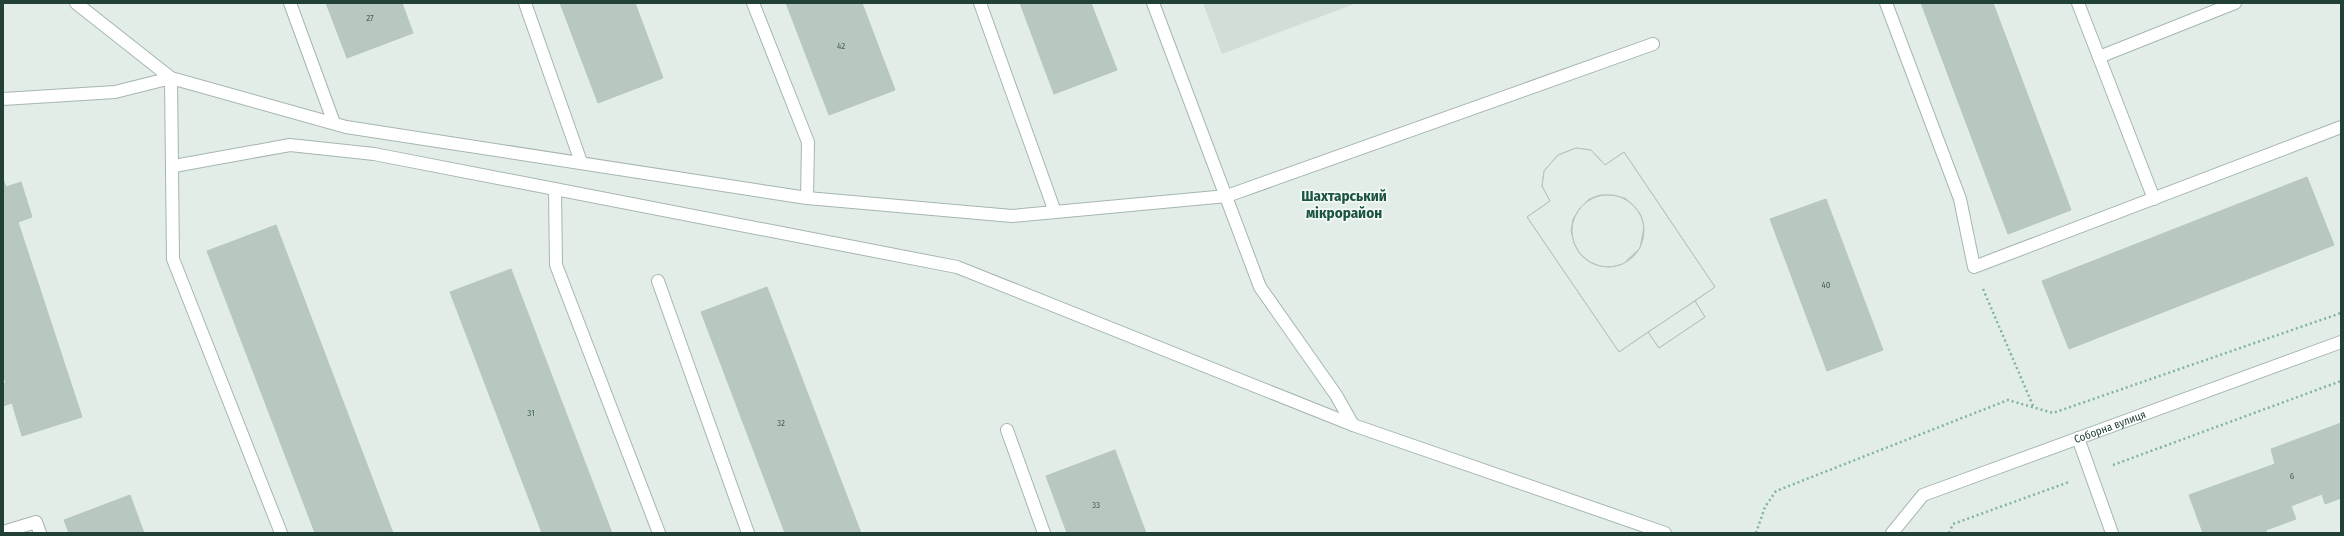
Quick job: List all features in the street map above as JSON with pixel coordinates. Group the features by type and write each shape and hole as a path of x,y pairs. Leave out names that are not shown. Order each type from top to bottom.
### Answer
{"street":[{"path":"76,3 172,78 346,126 807,198 1012,216 1226,196 1653,44"},
{"path":"290,3 334,123"},
{"path":"525,3 581,162"},
{"path":"753,3 808,142 807,198"},
{"path":"980,3 1055,212"},
{"path":"1153,3 1260,287 1336,395 1353,425"},
{"path":"1886,3 1960,199 1974,267 2341,127"},
{"path":"2078,3 2154,199"},
{"path":"2099,57 2235,3"},
{"path":"3,99 115,92 172,78"},
{"path":"172,78 174,166 173,259 281,533"},
{"path":"174,166 290,145 374,154 956,267 1353,425 1665,533"},
{"path":"555,189 556,265 659,533"},
{"path":"658,281 748,533"},
{"name":"Соборна вулиця","path":"1893,532 1923,495 2341,342"},
{"path":"1007,430 1044,533"},
{"path":"2078,438 2112,533"},
{"path":"3,532 36,522 40,533"}],"path":[{"path":"1974,267 2034,408"},
{"path":"1756,533 1765,507 1776,492 2008,400 2053,413 2341,313"},
{"path":"1949,533 1954,524 2341,381"}],"shaded area":[{"path":"1203,3 1357,3 1222,54"}],"building":[{"path":"326,3 402,3 413,33 347,58"},
{"path":"560,3 635,3 663,78 598,103"},
{"path":"786,3 862,3 895,90 829,115"},
{"path":"1020,3 1091,3 1117,70 1054,94"},
{"path":"1921,3 1993,3 2071,210 2008,234"},
{"path":"1576,148 1591,150 1605,165 1624,152 1715,287 1695,301 1705,317 1659,348 1648,332 1619,352 1527,217 1550,201 1542,186 1544,171 1558,155","holes":["1600,195 1613,195 1625,198 1641,215 1644,226 1640,248 1623,264 1611,267 1600,266 1590,262 1580,254 1574,243 1571,231 1573,219 1580,208 1589,199"]},
{"path":"1576,148 1591,150 1605,165 1624,152 1715,287 1619,352 1527,217 1550,201 1542,186 1544,171 1558,155"},
{"path":"2307,177 2334,245 2069,349 2042,281"},
{"path":"3,179 6,187 21,182 32,217 18,222 82,417 22,436 12,403 3,406 3,384 6,383 3,374"},
{"path":"1608,195 1628,201 1638,211 1644,231 1638,251 1628,261 1608,267 1588,261 1578,251 1572,231 1578,211 1588,201"},
{"path":"1826,199 1883,350 1827,371 1770,219"},
{"path":"276,225 393,533 315,533 207,251"},
{"path":"511,269 612,533 542,533 450,292"},
{"path":"767,287 861,533 785,533 701,312"},
{"path":"1695,301 1705,317 1659,348 1648,332"},
{"path":"2341,423 2341,498 2325,504 2322,494 2291,506 2296,519 2266,530 2267,533 2203,533 2189,495 2275,464 2271,449"},
{"path":"1115,450 1146,533 1067,533 1046,476"},
{"path":"130,495 144,533 69,533 64,520"}],"district":[{"name":"Шахтарський мікрорайон","path":"1344,204"}]}
